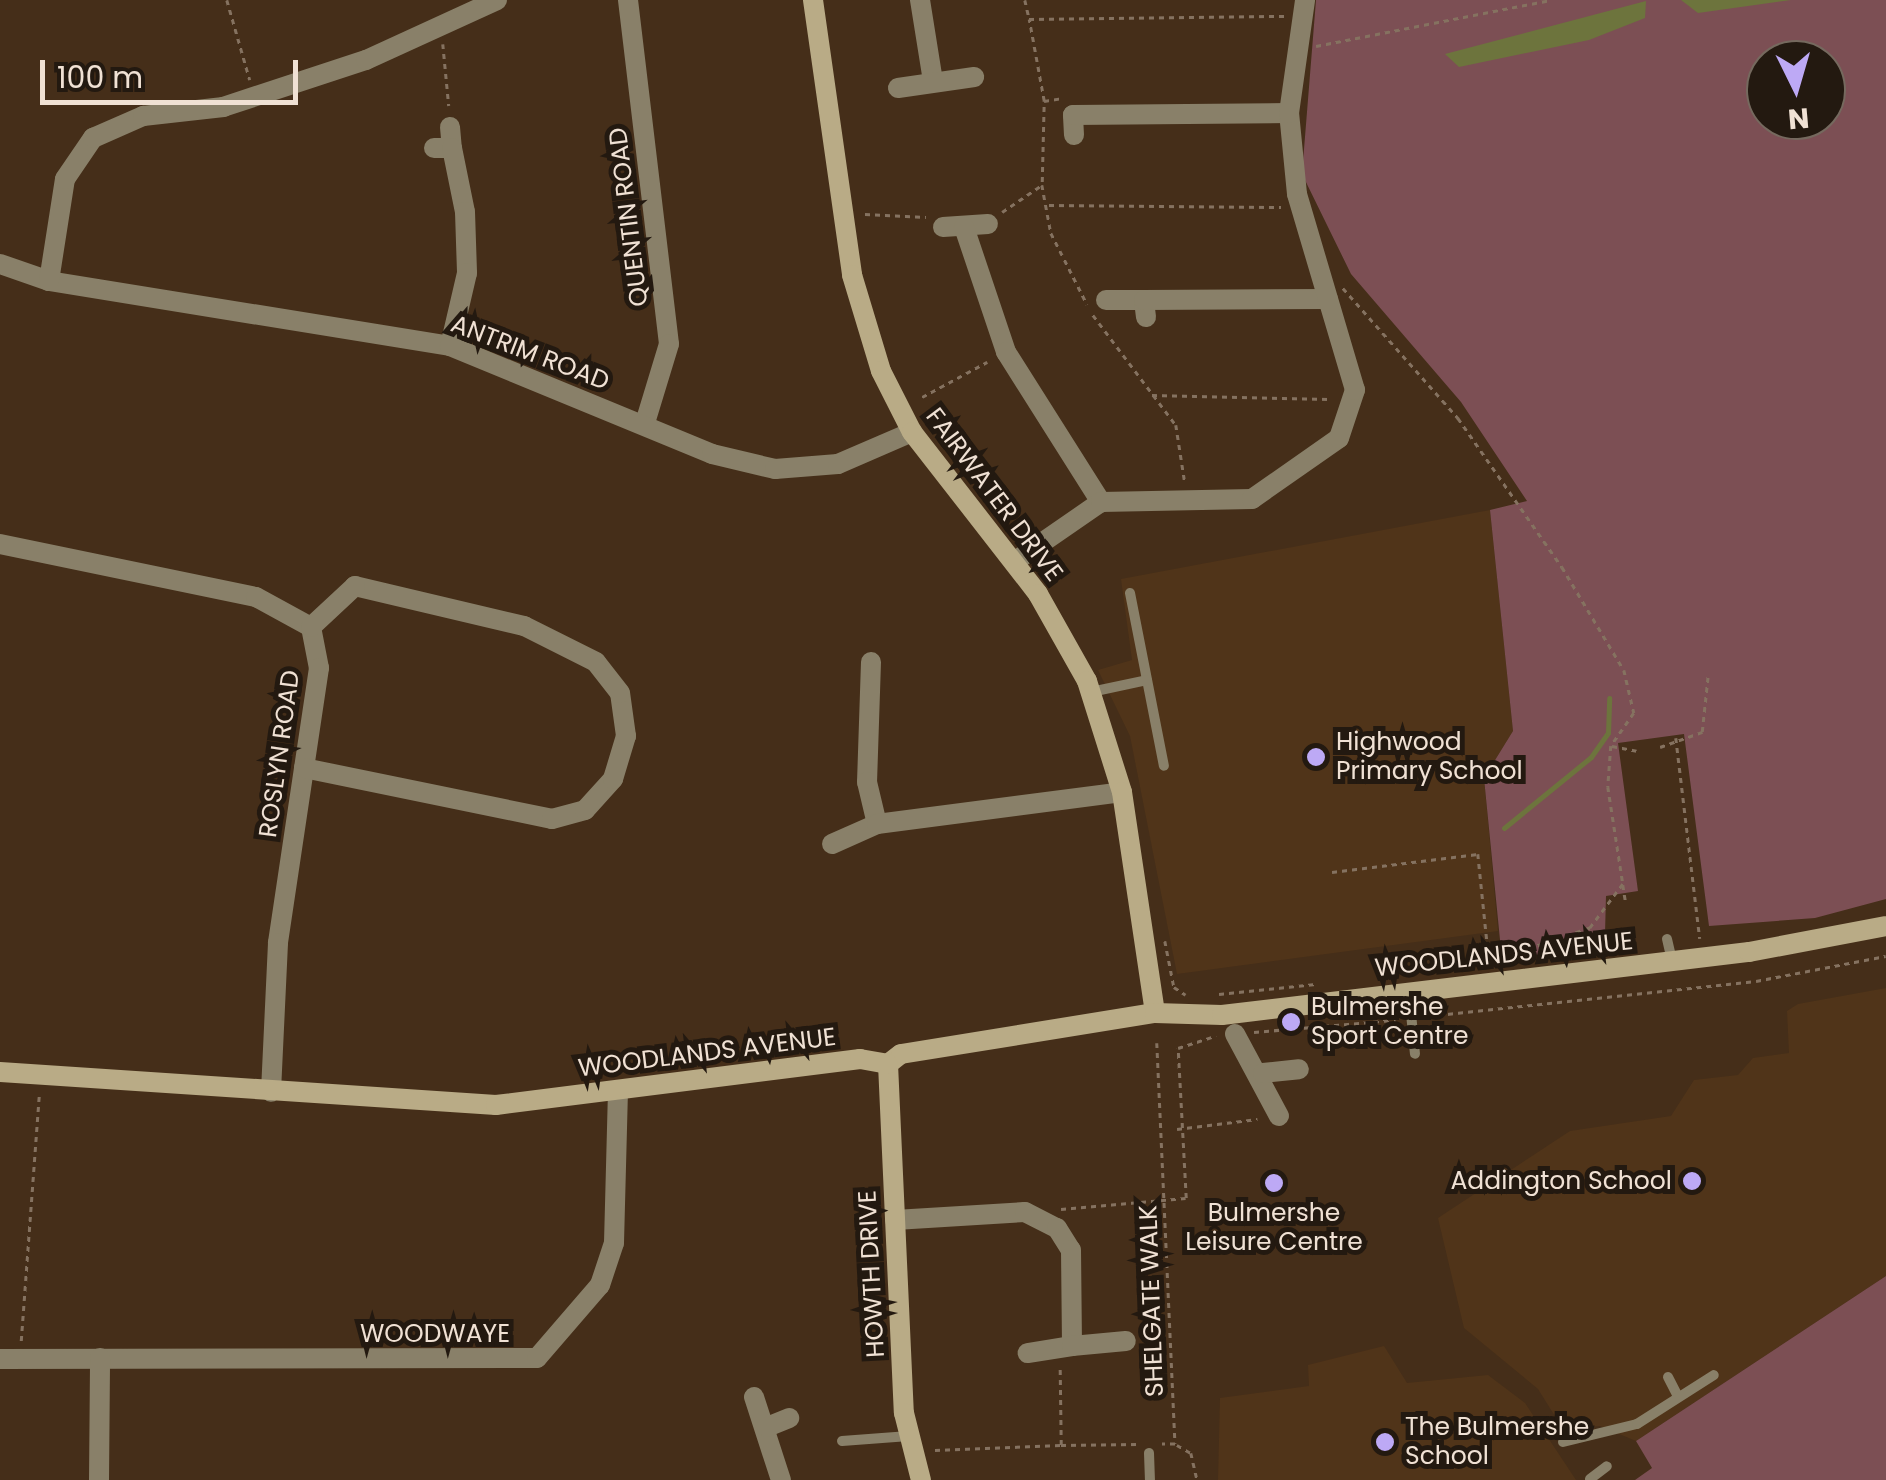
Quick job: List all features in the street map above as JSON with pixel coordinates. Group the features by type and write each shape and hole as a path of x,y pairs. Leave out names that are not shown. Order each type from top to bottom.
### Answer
{"street":[{"path":"49,280 64,179 92,138 143,116 254,97 442,26 497,0"},
{"name":"QUENTIN ROAD","path":"628,0 669,344 646,423"},
{"name":"FAIRWATER DRIVE","path":"813,0 852,275 912,432 1014,562 1091,692 1122,792 1155,1013"},
{"path":"920,0 932,81"},
{"path":"1014,562 1101,502 1187,494 1252,498 1338,438 1352,400 1346,344 1325,291 1300,207 1289,113 1304,8"},
{"path":"898,88 974,77"},
{"path":"1072,115 1289,113"},
{"path":"445,141 467,274 450,346"},
{"path":"988,224 954,227 1006,352 1101,502"},
{"name":"ANTRIM ROAD","path":"0,264 49,280 450,346 646,423 712,454 788,469 838,464 912,432"},
{"path":"1106,300 1145,308 1325,291"},
{"path":"0,544 256,597 311,627 355,586 524,626 596,662 620,693 626,736 613,779 584,810 552,819 304,768"},
{"name":"ROSLYN ROAD","path":"272,1092 278,944 319,668 311,627"},
{"path":"871,662 868,782 877,824"},
{"path":"832,844 877,824 1122,792"},
{"name":"WOODLANDS AVENUE","path":"0,1072 40,1078 496,1105 860,1058 888,1064 900,1054 1155,1013 1203,1017 1672,961 1886,926"},
{"path":"1235,1034 1263,1073 1279,1116"},
{"name":"HOWTH DRIVE","path":"888,1064 894,1220 912,1444 921,1480"},
{"path":"1263,1073 1299,1069"},
{"name":"WOODWAYE","path":"10,1359 536,1358 600,1285 614,1243 618,1090"},
{"path":"894,1220 1025,1212 1057,1228 1071,1250 1066,1347"},
{"path":"1028,1353 1126,1341"},
{"path":"99,1480 100,1358"},
{"path":"754,1397 781,1480"},
{"path":"766,1427 788,1418"}],"lane":[{"path":"1130,594 1164,766"},
{"path":"1091,692 1147,680"},
{"path":"1666,938 1672,961"},
{"path":"1409,992 1415,1054"},
{"path":"1563,1442 1637,1424 1714,1375"},
{"path":"1668,1377 1678,1397"},
{"path":"842,1441 912,1444"},
{"path":"1149,1453 1150,1480"},
{"path":"1590,1479 1608,1466"}],"path":[{"path":"227,0 254,97"},
{"path":"1025,0 1044,101 1042,185 1048,205 1080,292 1151,396 1176,425 1187,494"},
{"path":"1029,19 1304,8 1315,46 1550,0"},
{"path":"442,26 445,141"},
{"path":"1044,101 1072,115"},
{"path":"988,224 1042,185"},
{"path":"1048,205 1300,207"},
{"path":"865,214 954,227"},
{"path":"1325,291 1352,290 1562,567 1624,670 1634,713 1611,746 1626,903"},
{"path":"922,397 1006,352"},
{"path":"1151,396 1352,400"},
{"path":"1660,747 1676,738 1702,732 1708,674"},
{"path":"1676,738 1701,946"},
{"path":"1611,746 1638,751"},
{"path":"1332,872 1478,854 1489,963"},
{"path":"1482,970 1489,963 1590,928 1622,884"},
{"name":"WOODLANDS AVENUE","path":"1423,1017 1768,980 1886,956"},
{"path":"1025,1212 1186,1198 1177,1129 1178,1048 1190,1039 1399,1020"},
{"name":"SHELGATE WALK","path":"1157,1043 1176,1444"},
{"path":"10,1359 40,1078"},
{"path":"1177,1129 1279,1116"},
{"path":"1061,1445 1066,1347"},
{"path":"912,1444 1176,1444 1191,1454 1197,1480"}],"shaded area":[{"path":"1316,0 1886,0 1886,899 1815,918 1709,926 1684,734 1618,743 1638,891 1606,896 1605,934 1591,947 1502,960 1484,778 1513,731 1490,510 1527,501 1461,402 1351,274 1302,174"},
{"path":"1681,0 1791,0 1698,13"},
{"path":"1646,1 1645,18 1589,40 1459,67 1445,54"},
{"name":"Highwood Primary School","path":"1490,510 1513,731 1484,778 1498,931 1177,974 1130,736 1098,670 1132,660 1121,579"},
{"name":"Addington School","path":"1886,988 1886,1276 1636,1441 1600,1426 1563,1429 1538,1389 1464,1328 1438,1218 1570,1131 1671,1116 1694,1080 1738,1075 1753,1058 1789,1053 1787,1011 1798,1004"},
{"path":"1886,1276 1886,1480 1635,1480 1652,1468 1636,1441"},
{"name":"The Bulmershe School","path":"1384,1346 1407,1383 1488,1375 1525,1403 1576,1480 1218,1480 1220,1398 1309,1386 1308,1365"}],"waterway":[{"path":"1504,828 1591,757 1608,733 1609,698"}],"place":[{"name":"Highwood Primary School","path":"1316,757"},
{"name":"Bulmershe Sport Centre","path":"1291,1022"},
{"name":"Addington School","path":"1692,1181"},
{"name":"Bulmershe Leisure Centre","path":"1274,1183"},
{"name":"The Bulmershe School","path":"1385,1442"}]}
